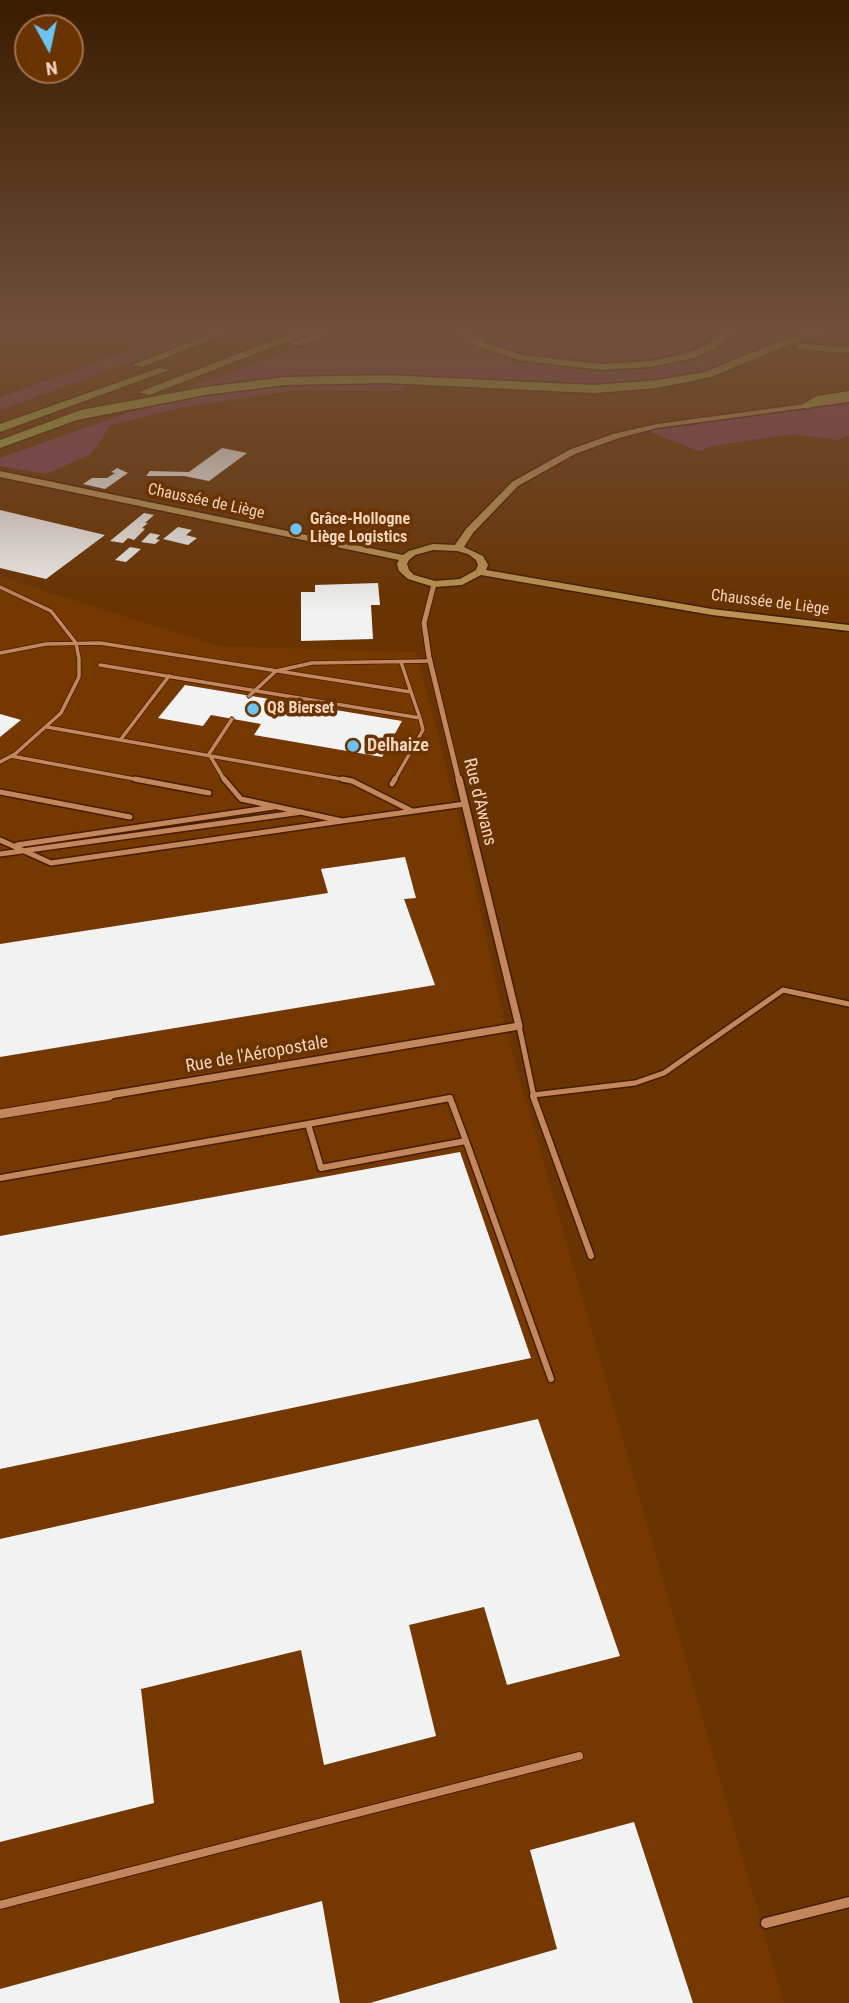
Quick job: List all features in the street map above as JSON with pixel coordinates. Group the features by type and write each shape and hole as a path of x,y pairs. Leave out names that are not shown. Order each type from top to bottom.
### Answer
{"highway":[{"path":"0,444 51,425"}],"main road":[{"path":"458,548 476,523 516,484 572,452 615,436 661,425"},
{"name":"Chaussée de Liège","path":"0,474 405,558"},
{"path":"458,548 480,558 483,565 480,572 462,582 434,584 411,576 402,564 405,558 421,549 458,548"},
{"name":"Chaussée de Liège","path":"480,572 712,612 849,628"}],"street":[{"name":"Rue d'Awans","path":"434,584 425,623 430,661 519,1026"},
{"name":"Rue de l'Aéropostale","path":"0,1114 519,1026"},
{"path":"766,1923 849,1902"}],"lane":[{"path":"0,587 51,611 76,643 79,677 61,713 12,756 0,762"},
{"path":"0,653 46,644 100,643 411,692"},
{"path":"249,696 276,671 312,663 430,661"},
{"path":"392,784 423,730 401,662"},
{"path":"100,665 420,718"},
{"path":"121,739 169,677"},
{"path":"209,754 232,719"},
{"path":"47,727 352,781 412,811"},
{"path":"209,754 220,776 241,799 307,811 342,821"},
{"path":"12,756 209,793"},
{"path":"0,792 130,817"},
{"path":"0,840 28,850 51,863 465,804"},
{"path":"15,846 281,806"},
{"path":"0,854 307,811"},
{"path":"533,1094 635,1083 664,1073 783,990 849,1004"},
{"path":"519,1026 533,1094 592,1256"},
{"path":"0,1178 450,1098 551,1379"},
{"path":"308,1124 321,1168 466,1141"},
{"path":"0,1906 579,1756"}],"shaded area":[{"path":"92,425 111,425 91,454 46,474 0,466 0,458"},
{"path":"688,425 849,425 849,435 838,440 792,434 713,446 699,451 648,431"},
{"path":"0,577 219,646 416,652 466,844 507,1034 784,2003 0,2003"}],"building":[{"path":"222,448 247,453 209,481 184,476 146,476 150,471 189,472"},
{"path":"117,468 128,473 105,489 83,484 92,478 107,478 115,473 111,472"},
{"path":"0,510 105,535 46,579 0,568"},
{"path":"144,513 154,515 134,540 128,538 123,543 110,541"},
{"path":"178,527 192,530 186,535 197,538 188,545 163,539"},
{"path":"150,533 160,535 156,539 160,540 155,544 141,542"},
{"path":"130,547 141,549 126,562 115,560"},
{"path":"378,583 380,605 371,605 373,639 301,641 301,592 315,592 315,585"},
{"path":"185,685 402,721 382,757 254,735 261,724 211,715 203,726 158,718"},
{"path":"0,714 21,720 0,737"},
{"path":"405,857 416,898 404,899 435,985 0,1057 0,944 328,893 321,869"},
{"path":"460,1152 531,1358 0,1469 0,1236"},
{"path":"538,1419 620,1656 507,1685 484,1607 409,1625 436,1736 324,1765 301,1650 141,1689 154,1803 0,1842 0,1539"},
{"path":"634,1822 693,2003 370,2003 557,1949 530,1850"},
{"path":"322,1901 340,2003 0,2003 0,1989"}],"place":[{"name":"Grâce-Hollogne Liège Logistics","path":"296,529"},
{"name":"Q8 Bierset","path":"253,709"},
{"name":"Delhaize","path":"353,746"}]}
